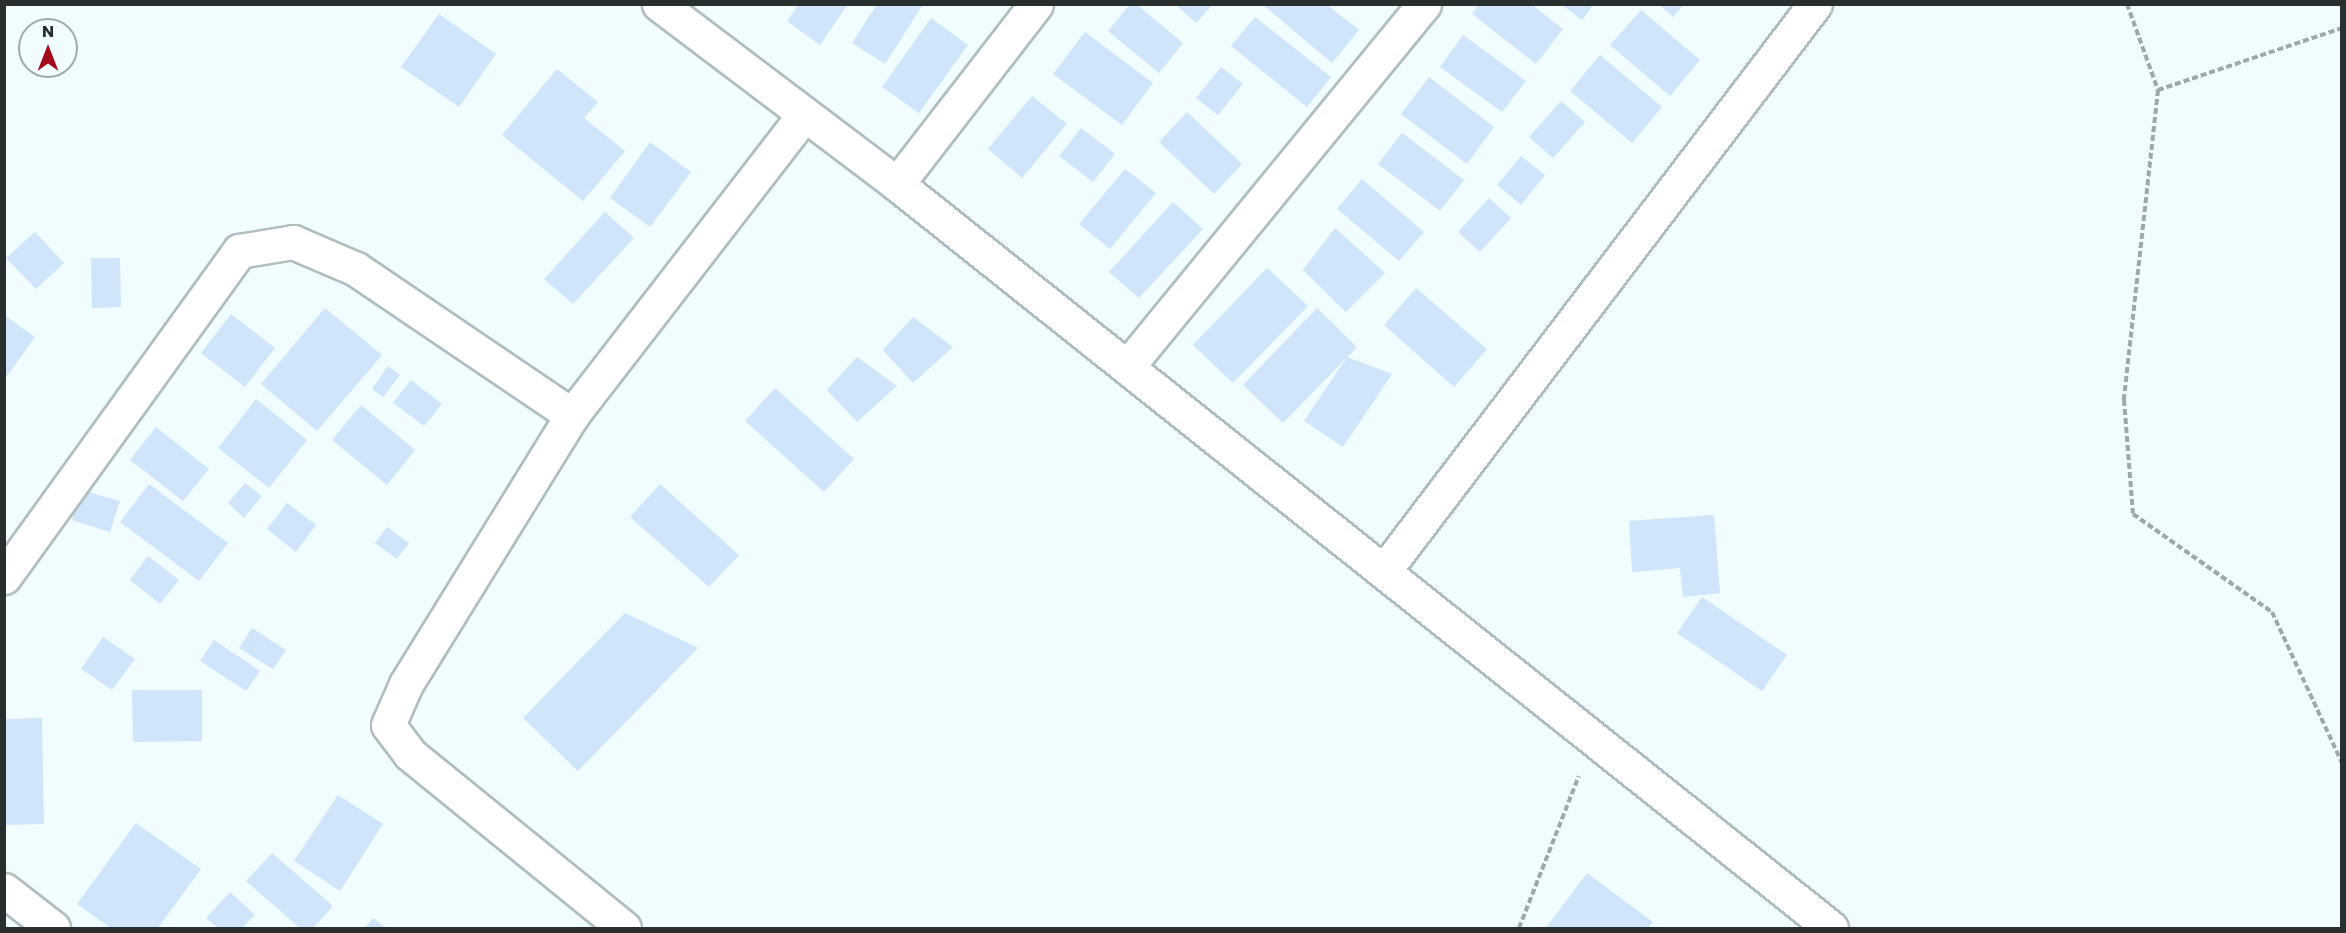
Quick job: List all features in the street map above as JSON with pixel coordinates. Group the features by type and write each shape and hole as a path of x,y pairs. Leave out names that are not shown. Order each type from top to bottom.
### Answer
{"street":[{"path":"659,4 803,116 897,184 1384,571 1592,742 1831,928"},
{"path":"897,184 1036,4"},
{"path":"1127,367 1424,4"},
{"path":"1384,571 1815,4"},
{"path":"624,928 410,754 388,725 406,684 572,415 803,116"},
{"path":"4,577 239,251 293,242 356,269 572,415"},
{"path":"4,890 53,928"}],"path":[{"path":"2127,4 2158,90 2124,400 2133,514 2272,612 2342,763"},
{"path":"2158,90 2342,28"},
{"path":"1519,928 1592,742"}],"building":[{"path":"799,4 848,4 820,45 787,21"},
{"path":"877,4 922,6 885,64 852,43"},
{"path":"1130,4 1136,4 1183,43 1159,73 1108,31"},
{"path":"1175,4 1213,4 1196,23"},
{"path":"1262,4 1326,4 1359,30 1332,63"},
{"path":"1479,4 1531,4 1563,29 1536,64 1472,14"},
{"path":"1561,4 1594,4 1582,20"},
{"path":"1659,4 1684,4 1673,17"},
{"path":"1641,10 1700,60 1670,96 1610,45"},
{"path":"439,14 496,54 459,107 401,67"},
{"path":"1255,17 1331,77 1307,107 1231,46"},
{"path":"931,18 968,45 919,113 882,87"},
{"path":"1085,32 1153,83 1122,125 1053,74"},
{"path":"1463,35 1526,81 1502,112 1440,67"},
{"path":"1600,55 1662,107 1632,143 1570,91"},
{"path":"1221,67 1243,84 1218,115 1196,98"},
{"path":"557,69 598,102 584,118 625,151 583,201 502,135"},
{"path":"1429,77 1494,127 1467,164 1401,114"},
{"path":"1032,96 1067,124 1022,178 988,149"},
{"path":"1561,101 1585,122 1553,158 1529,137"},
{"path":"1187,112 1242,164 1214,194 1159,142"},
{"path":"1081,128 1115,154 1093,182 1059,156"},
{"path":"1402,133 1464,180 1440,211 1378,164"},
{"path":"650,142 691,172 650,227 610,198"},
{"path":"1521,156 1545,175 1521,205 1497,185"},
{"path":"1125,169 1156,193 1110,249 1079,224"},
{"path":"1362,179 1424,232 1399,261 1337,209"},
{"path":"1489,198 1511,218 1480,252 1458,232"},
{"path":"1173,202 1203,229 1139,298 1109,272"},
{"path":"605,212 634,238 573,304 544,279"},
{"path":"1335,228 1385,273 1346,312 1303,270"},
{"path":"35,232 64,263 36,289 6,258"},
{"path":"91,258 120,258 121,307 92,308"},
{"path":"1267,268 1308,306 1233,383 1193,345"},
{"path":"1416,288 1487,349 1454,387 1384,325"},
{"path":"325,308 382,355 317,431 261,384"},
{"path":"1317,308 1357,347 1283,423 1243,385"},
{"path":"231,314 275,348 245,387 201,353"},
{"path":"4,315 35,337 7,376 4,374"},
{"path":"913,317 953,347 913,383 883,350"},
{"path":"857,357 897,386 857,422 827,390"},
{"path":"1347,357 1392,374 1343,447 1304,421"},
{"path":"388,366 400,375 383,397 372,389"},
{"path":"411,380 442,404 424,426 393,403"},
{"path":"775,388 854,459 824,492 745,421"},
{"path":"256,399 307,440 269,488 218,448"},
{"path":"361,405 415,450 387,485 332,440"},
{"path":"156,427 209,469 183,501 130,460"},
{"path":"245,483 262,496 244,518 228,503"},
{"path":"149,484 228,543 199,581 120,522"},
{"path":"660,484 739,555 709,587 630,517"},
{"path":"82,490 120,501 110,532 72,520"},
{"path":"287,503 316,525 296,552 267,529"},
{"path":"1714,515 1720,593 1683,597 1680,568 1632,572 1629,521"},
{"path":"387,527 409,543 397,559 375,543"},
{"path":"148,556 179,580 160,604 130,580"},
{"path":"1702,597 1787,655 1762,691 1677,633"},
{"path":"625,613 698,648 578,771 523,718"},
{"path":"252,628 286,650 273,669 239,648"},
{"path":"103,637 135,659 112,690 81,669"},
{"path":"214,640 260,671 246,691 200,661"},
{"path":"132,690 202,690 202,741 133,742"},
{"path":"42,718 44,824 4,825 4,719"},
{"path":"338,795 383,824 340,891 294,861"},
{"path":"136,823 201,869 158,928 111,928 77,904"},
{"path":"272,853 333,906 313,928 300,928 246,881"},
{"path":"1587,873 1653,922 1648,928 1546,928"},
{"path":"230,892 255,915 242,928 218,928 206,918"},
{"path":"373,918 386,928 364,928"}]}
